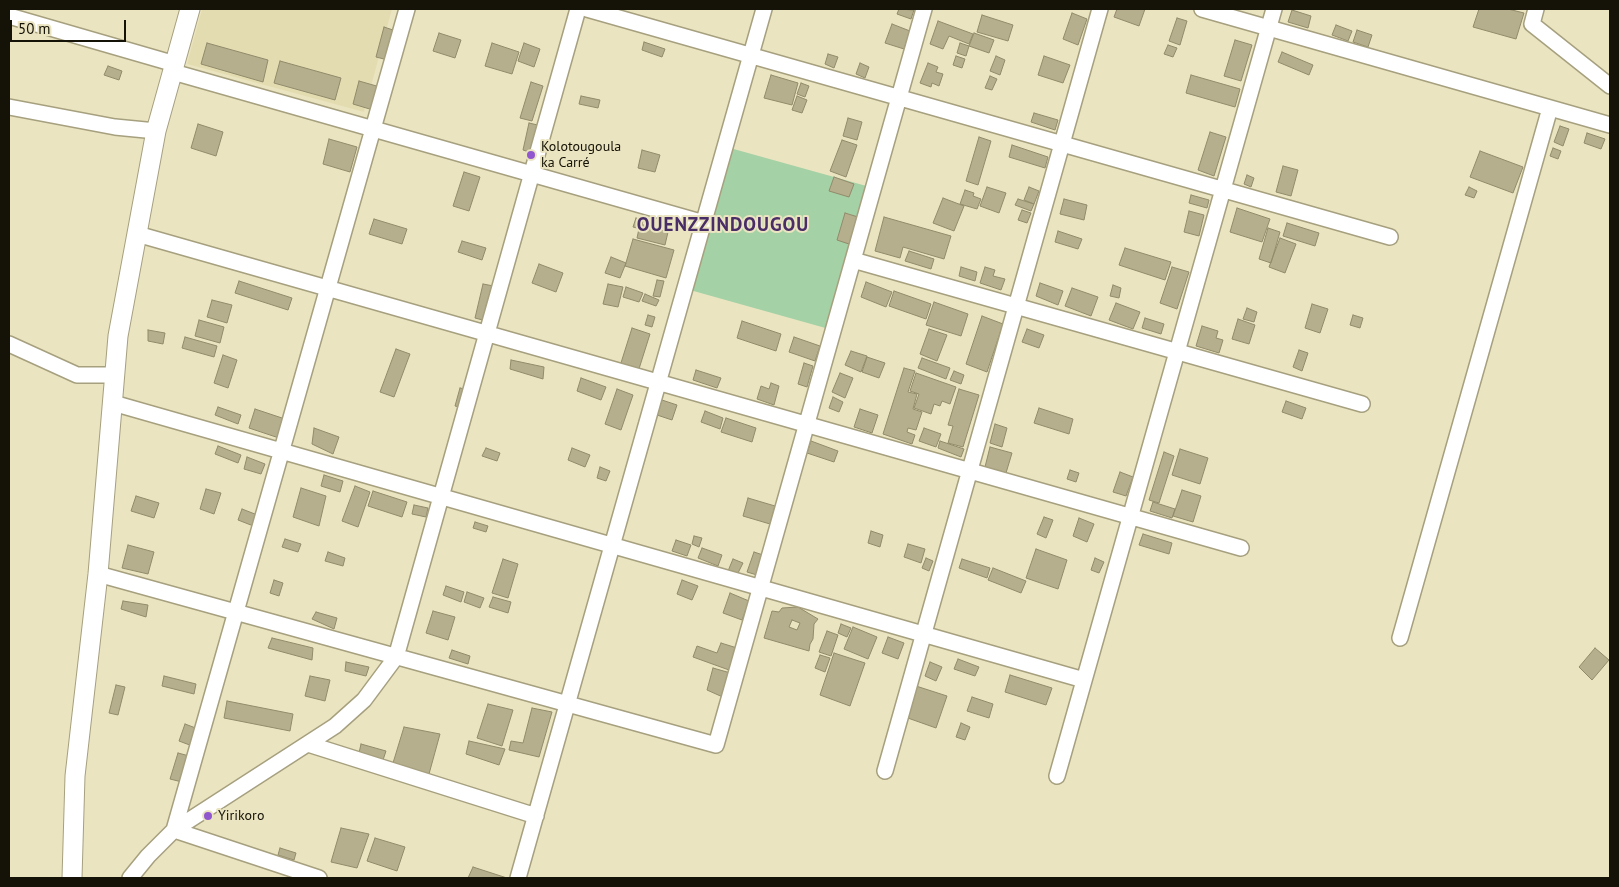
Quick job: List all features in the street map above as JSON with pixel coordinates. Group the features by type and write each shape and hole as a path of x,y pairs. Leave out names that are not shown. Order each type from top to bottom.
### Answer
{"street":[{"path":"72,878 75,776 98,574 118,336 156,131 190,9"},
{"path":"174,830 407,9"},
{"path":"130,878 148,856 174,830 336,726 364,700 396,657 578,9"},
{"path":"588,9 1390,237"},
{"path":"518,878 764,9"},
{"path":"98,574 716,745 924,9"},
{"path":"885,771 1100,9"},
{"path":"1202,9 1610,125"},
{"path":"1057,776 1274,9"},
{"path":"1536,9 1532,24 1610,86"},
{"path":"12,14 174,68 373,129 704,223"},
{"path":"9,107 115,127 156,131"},
{"path":"1400,638 1550,108"},
{"path":"137,234 1241,548"},
{"path":"853,260 1362,404"},
{"path":"9,344 77,375 115,375"},
{"path":"113,403 1084,680"},
{"path":"308,744 536,816"},
{"path":"174,830 318,878"}],"shaded area":[{"path":"202,9 392,9 364,112 187,64"}],"green space":[{"path":"730,148 870,187 829,329 690,290"}],"building":[{"path":"899,9 914,10 911,19 897,14"},
{"path":"1117,9 1145,9 1139,26 1114,17"},
{"path":"1479,9 1508,9 1524,13 1516,39 1473,27"},
{"path":"1292,10 1311,16 1308,28 1288,22"},
{"path":"1072,13 1087,19 1078,45 1063,39"},
{"path":"982,15 1013,25 1008,41 977,32"},
{"path":"1177,18 1187,21 1180,45 1169,41"},
{"path":"938,21 973,34 969,44 949,36 943,49 930,44"},
{"path":"892,24 910,31 904,49 885,43"},
{"path":"1336,25 1352,31 1348,41 1332,35"},
{"path":"384,27 396,31 388,60 376,57"},
{"path":"1357,30 1372,35 1368,47 1353,42"},
{"path":"439,33 461,40 455,58 433,51"},
{"path":"974,33 994,40 989,53 969,46"},
{"path":"1235,40 1252,45 1241,81 1224,76"},
{"path":"644,42 665,49 662,57 642,50"},
{"path":"207,43 268,60 263,82 201,64"},
{"path":"492,43 519,52 512,74 485,66"},
{"path":"524,43 540,49 534,67 518,61"},
{"path":"960,43 969,46 966,56 957,53"},
{"path":"1168,45 1177,48 1173,57 1164,54"},
{"path":"1282,52 1313,65 1309,75 1278,62"},
{"path":"828,54 838,57 834,68 825,64"},
{"path":"956,56 965,59 962,68 953,65"},
{"path":"996,56 1005,60 1000,75 990,71"},
{"path":"1044,56 1070,65 1063,83 1038,75"},
{"path":"280,61 341,78 335,100 274,83"},
{"path":"860,63 869,67 865,78 856,74"},
{"path":"928,63 938,67 936,72 943,74 939,86 932,83 931,87 920,83"},
{"path":"108,66 122,71 119,80 104,75"},
{"path":"771,75 798,83 792,105 764,98"},
{"path":"1191,75 1240,89 1235,107 1186,93"},
{"path":"990,76 997,79 992,90 985,88"},
{"path":"359,81 380,87 373,110 353,104"},
{"path":"531,82 543,86 532,121 520,118"},
{"path":"801,83 809,86 805,97 797,94"},
{"path":"581,96 600,100 598,108 579,104"},
{"path":"797,96 807,100 802,113 792,110"},
{"path":"1034,113 1058,120 1055,130 1031,122"},
{"path":"848,118 862,122 857,140 843,136"},
{"path":"529,123 542,126 535,154 523,150"},
{"path":"198,124 223,132 216,156 191,148"},
{"path":"1560,126 1569,129 1563,146 1554,142"},
{"path":"1210,132 1226,137 1214,176 1198,170"},
{"path":"1587,133 1605,139 1601,149 1584,143"},
{"path":"979,137 991,141 978,185 966,181"},
{"path":"329,139 357,147 350,172 323,164"},
{"path":"842,140 857,145 846,177 830,171"},
{"path":"1012,145 1048,157 1045,168 1009,157"},
{"path":"1553,148 1561,151 1558,159 1550,156"},
{"path":"642,150 660,155 655,172 638,168"},
{"path":"1480,151 1523,167 1513,193 1470,177"},
{"path":"1283,166 1298,170 1291,196 1276,192"},
{"path":"464,172 480,177 469,211 453,206"},
{"path":"1247,175 1254,178 1251,187 1244,184"},
{"path":"834,177 854,184 849,197 829,191"},
{"path":"987,187 1006,193 999,213 980,206"},
{"path":"1029,187 1039,191 1034,204 1024,200"},
{"path":"1469,187 1477,191 1474,198 1465,195"},
{"path":"965,190 974,193 973,196 981,199 977,209 960,204"},
{"path":"1191,195 1209,200 1207,208 1189,203"},
{"path":"943,198 964,206 954,231 933,223"},
{"path":"1018,199 1034,204 1031,211 1015,205"},
{"path":"1064,199 1087,205 1084,220 1060,214"},
{"path":"1237,208 1270,219 1262,242 1230,232"},
{"path":"1022,210 1031,213 1027,223 1018,220"},
{"path":"1189,211 1204,215 1199,236 1184,232"},
{"path":"845,213 858,217 849,244 837,240"},
{"path":"884,217 951,236 944,259 903,247 900,258 875,251"},
{"path":"636,218 643,221 641,229 633,227"},
{"path":"374,219 407,229 402,244 369,234"},
{"path":"1287,223 1319,233 1315,246 1283,236"},
{"path":"640,224 668,232 665,245 637,238"},
{"path":"1268,228 1280,232 1271,263 1259,259"},
{"path":"1058,231 1082,239 1078,249 1055,242"},
{"path":"1280,238 1296,244 1285,273 1269,267"},
{"path":"633,239 674,250 666,278 625,266"},
{"path":"462,241 486,248 482,260 458,252"},
{"path":"1125,248 1171,262 1165,280 1119,265"},
{"path":"909,251 934,259 931,269 905,261"},
{"path":"611,257 626,263 620,278 605,273"},
{"path":"539,264 563,273 556,292 532,283"},
{"path":"961,267 977,272 975,281 959,276"},
{"path":"985,267 995,270 993,276 1005,279 1001,290 980,283"},
{"path":"1172,267 1189,272 1177,309 1160,303"},
{"path":"657,280 664,281 660,297 653,296"},
{"path":"239,281 292,298 288,310 235,293"},
{"path":"866,282 892,292 886,307 861,297"},
{"path":"1040,283 1063,291 1058,305 1036,296"},
{"path":"483,284 499,287 490,322 475,318"},
{"path":"608,284 623,287 618,307 603,304"},
{"path":"1113,285 1121,288 1119,298 1110,296"},
{"path":"626,287 643,293 639,302 623,297"},
{"path":"1072,288 1098,297 1091,316 1065,306"},
{"path":"894,291 931,304 926,319 889,306"},
{"path":"645,294 659,300 656,306 642,301"},
{"path":"212,300 232,305 227,323 207,317"},
{"path":"934,302 968,314 961,336 926,325"},
{"path":"1116,303 1140,312 1133,329 1109,320"},
{"path":"1312,304 1328,309 1320,333 1305,328"},
{"path":"1247,308 1257,312 1254,322 1243,319"},
{"path":"648,315 655,317 652,327 645,325"},
{"path":"1353,315 1363,318 1360,328 1350,325"},
{"path":"982,316 1003,324 987,372 966,364"},
{"path":"1145,318 1164,324 1161,334 1142,328"},
{"path":"1238,319 1255,325 1249,344 1232,339"},
{"path":"199,320 224,327 220,343 195,336"},
{"path":"742,321 781,334 776,351 737,338"},
{"path":"1202,326 1218,331 1216,338 1223,340 1219,353 1196,346"},
{"path":"632,328 650,334 638,372 620,366"},
{"path":"929,329 947,335 937,361 920,354"},
{"path":"1027,329 1044,335 1039,348 1022,342"},
{"path":"148,330 165,333 163,344 148,341"},
{"path":"185,337 217,346 214,357 182,348"},
{"path":"794,337 820,346 815,361 789,352"},
{"path":"396,349 410,354 394,397 380,392"},
{"path":"1299,350 1308,353 1302,371 1293,367"},
{"path":"851,351 867,356 861,372 845,365"},
{"path":"223,355 237,360 228,388 214,383"},
{"path":"867,357 885,363 879,378 862,372"},
{"path":"922,358 950,368 946,379 918,368"},
{"path":"511,360 544,367 543,379 510,369"},
{"path":"804,363 813,366 807,387 798,384"},
{"path":"904,368 915,371 908,392 917,394 913,409 922,412 916,430 908,428 907,432 915,435 912,444 883,434"},
{"path":"696,370 721,378 717,388 693,380"},
{"path":"954,371 964,375 961,384 950,380"},
{"path":"840,373 853,378 845,398 832,392"},
{"path":"916,373 956,387 950,404 942,401 940,406 934,404 931,414 914,408 919,394 910,391"},
{"path":"581,378 606,387 601,400 577,391"},
{"path":"771,383 779,386 774,405 757,399 761,386 769,389"},
{"path":"460,388 469,390 464,408 455,406"},
{"path":"617,389 633,395 621,430 605,424"},
{"path":"959,389 979,395 963,447 948,443 953,426 948,425"},
{"path":"833,397 843,402 839,412 829,408"},
{"path":"659,399 677,405 672,420 654,414"},
{"path":"1286,401 1306,408 1302,419 1282,412"},
{"path":"218,407 241,415 238,424 215,415"},
{"path":"1039,408 1073,419 1069,434 1034,423"},
{"path":"255,409 285,419 279,438 249,428"},
{"path":"860,409 878,415 872,433 854,427"},
{"path":"705,411 723,418 720,429 701,422"},
{"path":"726,418 756,428 752,442 721,432"},
{"path":"995,424 1007,428 1002,447 990,443"},
{"path":"314,428 339,437 333,454 312,444"},
{"path":"924,428 941,434 936,447 919,441"},
{"path":"811,441 838,451 834,462 807,453"},
{"path":"940,441 964,449 961,457 938,448"},
{"path":"218,446 241,455 238,463 215,454"},
{"path":"990,447 1012,453 1006,473 985,467"},
{"path":"486,448 500,453 497,461 482,456"},
{"path":"572,448 590,455 585,467 568,460"},
{"path":"1180,449 1208,458 1200,484 1172,475"},
{"path":"1164,452 1174,456 1159,503 1149,500"},
{"path":"247,457 265,464 261,474 244,469"},
{"path":"600,467 610,471 606,481 597,478"},
{"path":"1070,470 1079,473 1076,482 1067,479"},
{"path":"1120,472 1133,477 1126,496 1113,492"},
{"path":"324,475 343,481 340,492 321,486"},
{"path":"355,486 370,492 358,527 342,521"},
{"path":"301,488 326,496 319,526 293,517"},
{"path":"206,489 221,493 214,514 200,509"},
{"path":"1182,490 1201,496 1193,522 1173,516"},
{"path":"373,491 407,502 402,517 368,506"},
{"path":"136,496 159,503 154,518 131,511"},
{"path":"748,498 775,506 770,524 743,516"},
{"path":"1153,502 1175,509 1172,518 1150,511"},
{"path":"414,505 428,508 426,517 412,514"},
{"path":"242,509 260,516 256,527 238,520"},
{"path":"1044,517 1053,520 1046,538 1037,534"},
{"path":"1079,518 1094,524 1087,542 1073,536"},
{"path":"475,522 488,526 486,532 473,528"},
{"path":"871,531 883,535 880,547 868,543"},
{"path":"1143,534 1172,543 1169,554 1139,545"},
{"path":"694,536 702,538 699,547 692,544"},
{"path":"285,539 301,544 298,552 282,547"},
{"path":"676,540 691,545 687,556 672,551"},
{"path":"908,544 925,549 921,563 904,557"},
{"path":"128,545 154,552 148,574 122,568"},
{"path":"702,548 722,555 718,566 698,558"},
{"path":"1036,549 1067,560 1058,589 1026,578"},
{"path":"328,552 345,558 343,566 325,561"},
{"path":"754,552 763,555 757,575 747,572"},
{"path":"926,558 933,561 929,571 922,568"},
{"path":"1095,558 1104,562 1099,573 1091,570"},
{"path":"503,559 518,564 508,598 492,593"},
{"path":"733,559 743,563 737,575 728,571"},
{"path":"962,559 990,568 987,578 959,568"},
{"path":"993,568 1026,581 1021,593 988,580"},
{"path":"274,580 283,583 279,596 270,593"},
{"path":"682,580 698,586 692,600 677,594"},
{"path":"446,586 464,592 461,602 443,595"},
{"path":"467,592 484,598 480,608 464,602"},
{"path":"730,593 749,601 742,620 723,613"},
{"path":"493,597 511,602 508,613 489,607"},
{"path":"123,601 148,605 146,617 121,609"},
{"path":"798,607 818,619 814,624 813,639 809,651 764,638 772,611 779,612 782,608","holes":["792,620 800,623 797,630 789,627"]},
{"path":"433,611 455,617 448,640 426,633"},
{"path":"316,612 337,618 334,629 312,619"},
{"path":"841,624 851,628 847,637 838,633"},
{"path":"853,627 877,637 868,659 844,649"},
{"path":"827,631 838,635 831,656 819,652"},
{"path":"888,637 904,643 898,659 882,653"},
{"path":"272,638 313,648 312,660 268,648"},
{"path":"721,643 737,648 729,670 693,657 697,646 717,653"},
{"path":"1595,648 1609,660 1592,680 1579,667"},
{"path":"452,650 470,656 468,664 449,658"},
{"path":"834,653 865,663 850,706 820,695"},
{"path":"820,655 830,658 825,672 815,668"},
{"path":"958,659 979,667 975,676 954,669"},
{"path":"346,662 369,667 366,676 345,671"},
{"path":"930,662 942,667 936,681 925,676"},
{"path":"713,668 734,674 725,698 707,690"},
{"path":"1010,675 1052,688 1046,705 1005,692"},
{"path":"164,676 196,684 194,694 162,686"},
{"path":"310,676 330,680 325,701 305,696"},
{"path":"116,685 125,687 118,715 109,713"},
{"path":"916,686 947,696 936,728 905,717"},
{"path":"972,697 993,704 989,718 967,711"},
{"path":"227,701 293,714 290,731 224,718"},
{"path":"488,704 513,710 502,746 477,738"},
{"path":"532,708 552,712 539,757 509,750 511,741 523,743"},
{"path":"961,723 970,727 965,740 956,737"},
{"path":"185,724 201,730 195,747 179,741"},
{"path":"404,727 440,734 429,774 393,763"},
{"path":"469,741 505,749 499,765 466,754"},
{"path":"361,744 386,751 383,760 359,753"},
{"path":"178,753 193,757 186,783 170,779"},
{"path":"341,828 369,834 357,868 331,862"},
{"path":"375,838 405,847 397,871 367,861"},
{"path":"280,848 296,853 294,860 278,855"},
{"path":"473,867 507,878 468,878"}],"place":[{"name":"Kolotougoula ka Carré","path":"531,155"},
{"name":"Yirikoro","path":"208,816"}],"district":[{"name":"OUENZZINDOUGOU","path":"723,226"}]}
